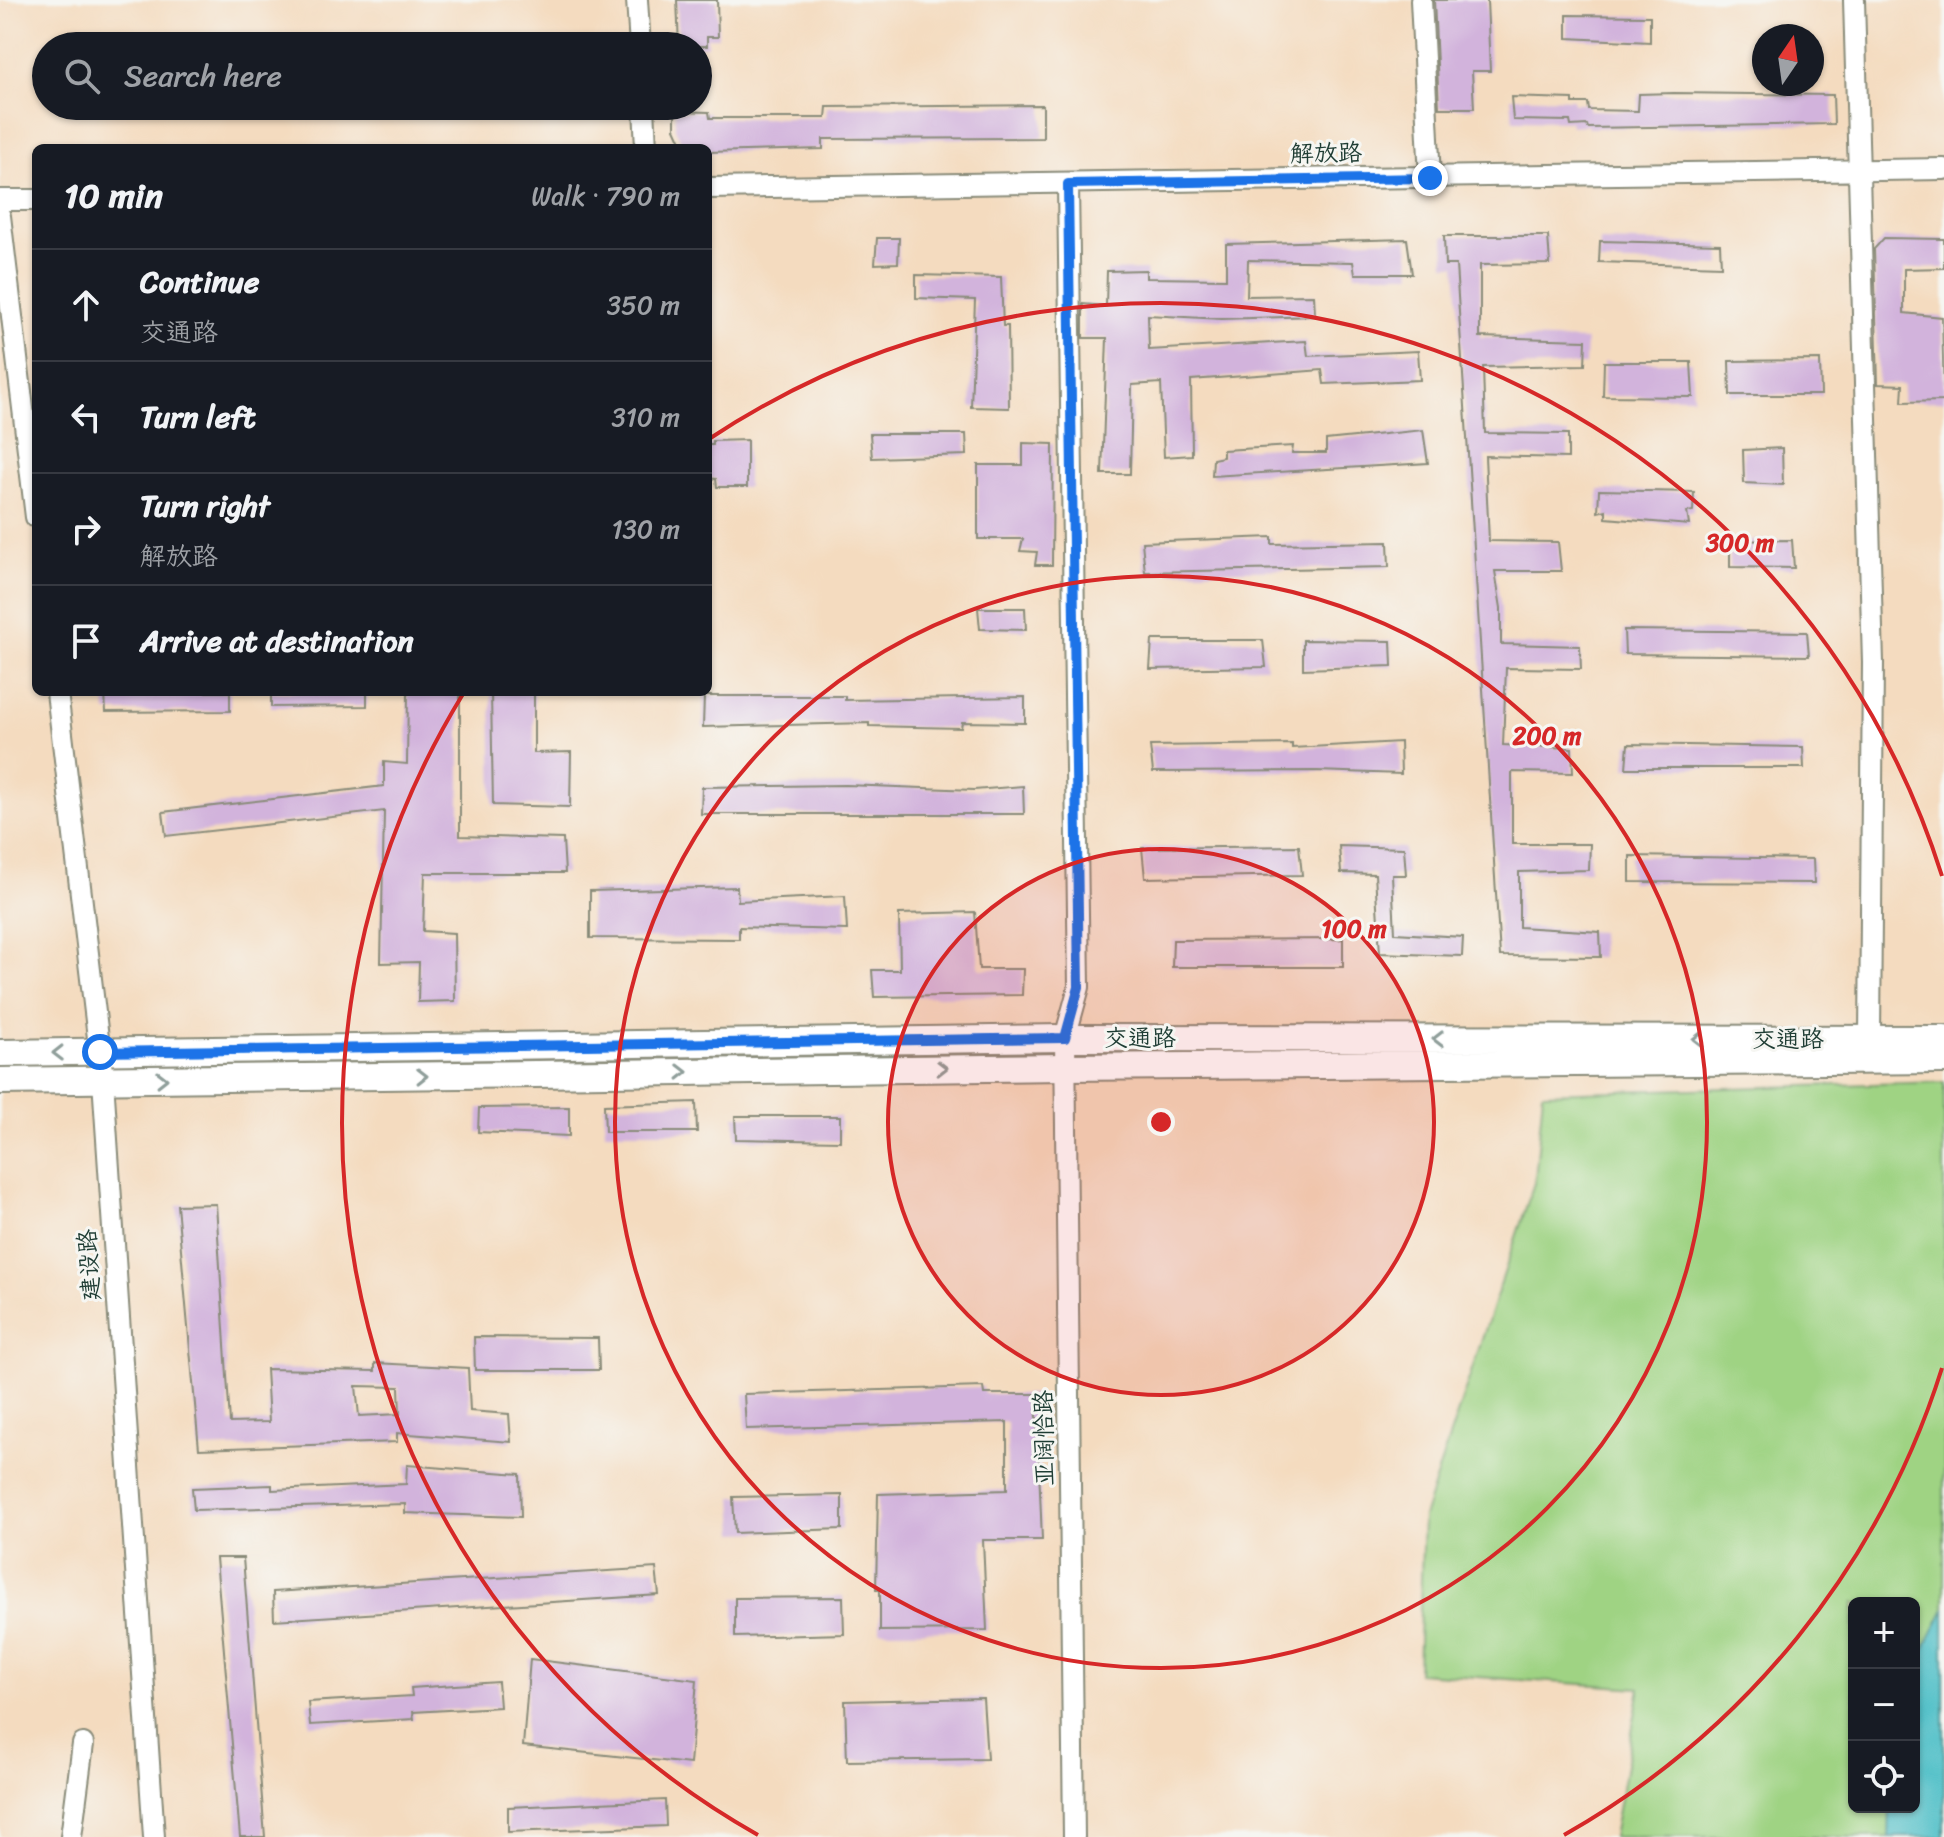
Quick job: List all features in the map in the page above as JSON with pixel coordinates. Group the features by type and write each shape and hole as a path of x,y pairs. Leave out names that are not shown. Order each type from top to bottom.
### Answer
{"main road":[{"name":"交通路","path":"0,1053 1065,1038 1944,1039"},
{"path":"0,1081 1065,1067 1944,1060"}],"street":[{"path":"637,0 639,32"},
{"path":"1421,0 1430,178"},
{"path":"1854,0 1873,663 1870,1039"},
{"path":"645,120 646,144"},
{"name":"解放路","path":"712,188 1944,169"},
{"name":"亚阔恰路","path":"1068,184 1079,987 1065,1038 1074,1837"},
{"path":"0,200 32,200"},
{"path":"0,216 32,484"},
{"name":"建设路","path":"57,696 103,1080 154,1837"},
{"path":"71,1837 83,1744"}],"green space":[{"path":"1944,1082 1944,1837 1613,1837 1640,1688 1418,1673 1423,1517 1535,1180 1543,1093"}],"water":[{"path":"1944,1609 1944,1837 1889,1837 1890,1813 1920,1813 1920,1656"}],"building":[{"path":"677,0 717,0 718,37 712,37 712,32 678,32"},
{"path":"1434,0 1487,0 1490,71 1472,71 1474,108 1439,108"},
{"path":"1567,15 1650,16 1650,42 1567,38"},
{"path":"1639,94 1833,95 1834,124 1588,128 1587,125 1571,126 1570,121 1513,120 1511,97 1573,99 1573,103 1588,103 1589,110 1638,111"},
{"path":"1043,105 1043,138 823,139 823,149 712,152 712,144 682,144 675,128 675,120 826,118 827,107"},
{"path":"1444,236 1548,236 1550,264 1480,265 1480,337 1586,340 1585,365 1483,367 1485,433 1568,434 1568,458 1485,456 1489,541 1558,542 1561,571 1495,571 1501,608 1501,644 1580,646 1581,669 1506,668 1503,745 1572,748 1573,773 1512,772 1512,844 1590,844 1589,870 1519,872 1519,927 1600,932 1601,957 1500,956 1456,265 1445,265"},
{"path":"877,238 899,238 898,263 875,264"},
{"path":"1884,238 1944,239 1944,268 1904,269 1904,313 1942,317 1944,401 1902,402 1903,385 1878,384 1874,249"},
{"path":"1407,239 1412,274 1355,274 1353,262 1248,260 1247,296 1314,295 1315,316 1222,319 1148,315 1149,350 1306,341 1308,356 1418,351 1420,380 1324,384 1322,370 1191,380 1192,455 1164,457 1161,383 1132,385 1130,474 1102,474 1107,338 1083,338 1083,304 1106,306 1107,271 1146,270 1146,278 1226,279 1226,244"},
{"path":"1600,241 1720,244 1721,266 1599,262"},
{"path":"916,275 1001,277 1003,326 1008,326 1009,408 971,407 975,300 916,298"},
{"path":"1820,360 1821,395 1730,395 1729,361"},
{"path":"1604,362 1691,362 1693,397 1603,396"},
{"path":"1423,430 1428,463 1212,476 1213,459 1223,457 1223,450 1293,446 1292,453 1326,453 1326,440"},
{"path":"870,434 966,434 967,455 872,458"},
{"path":"747,440 747,487 717,487 716,479 712,478 713,441"},
{"path":"1023,443 1053,444 1052,565 1035,565 1037,552 1020,551 1023,539 978,539 978,465 1023,465"},
{"path":"1782,448 1783,485 1744,483 1743,450"},
{"path":"1599,490 1694,492 1693,511 1687,512 1689,525 1606,518 1606,510 1598,512"},
{"path":"1272,537 1272,544 1388,542 1389,567 1145,572 1142,542"},
{"path":"1792,540 1794,568 1730,567 1730,541"},
{"path":"978,608 1025,608 1026,630 980,629"},
{"path":"1624,630 1807,632 1809,656 1625,654"},
{"path":"1152,640 1263,640 1266,667 1150,669"},
{"path":"1303,640 1391,641 1392,666 1303,669"},
{"path":"105,696 230,696 230,711 106,712"},
{"path":"271,696 367,696 367,706 271,707"},
{"path":"408,696 460,696 460,836 563,839 565,873 425,873 423,931 454,933 455,1001 418,1002 419,962 381,963 384,811 166,836 163,812 384,786 384,762 407,764"},
{"path":"491,696 534,696 534,753 571,752 570,807 493,805"},
{"path":"704,696 845,696 845,700 1025,697 1025,723 962,722 961,728 869,726 869,723 703,727"},
{"path":"1400,742 1401,774 1153,772 1150,746 1292,744 1292,748"},
{"path":"1628,744 1803,747 1804,768 1626,768"},
{"path":"846,785 974,790 1023,786 1024,814 701,814 702,787"},
{"path":"1299,846 1302,875 1145,878 1142,848"},
{"path":"1339,846 1404,848 1406,875 1392,875 1395,933 1463,937 1462,956 1380,953 1375,874 1341,873"},
{"path":"1630,856 1813,859 1814,883 1630,882"},
{"path":"737,887 738,901 845,896 847,930 739,927 739,939 590,938 590,891"},
{"path":"975,912 979,969 1023,969 1022,995 874,997 872,970 900,970 899,914"},
{"path":"1343,939 1343,967 1172,967 1173,940"},
{"path":"696,1102 697,1132 605,1132 604,1105"},
{"path":"569,1107 569,1136 478,1132 479,1108"},
{"path":"735,1116 840,1116 840,1141 736,1139"},
{"path":"216,1204 230,1423 269,1422 266,1369 375,1371 375,1363 468,1368 470,1411 509,1414 511,1442 397,1433 397,1442 199,1449 177,1205","holes":["356,1386 399,1387 400,1414 359,1416"]},
{"path":"474,1337 598,1338 599,1370 475,1370"},
{"path":"983,1387 984,1394 1036,1394 1042,1540 983,1540 987,1630 880,1631 880,1590 876,1590 878,1494 1007,1490 1007,1422 746,1429 744,1394"},
{"path":"407,1465 520,1474 521,1517 405,1513 405,1504 194,1510 192,1488 272,1485 272,1490 406,1484"},
{"path":"842,1495 842,1529 735,1533 733,1497"},
{"path":"216,1558 243,1558 265,1837 240,1837"},
{"path":"656,1568 659,1595 274,1620 273,1592"},
{"path":"843,1597 844,1634 735,1637 735,1598"},
{"path":"530,1659 697,1680 690,1764 523,1746"},
{"path":"498,1682 500,1707 413,1712 414,1719 310,1725 308,1702 412,1696 411,1688"},
{"path":"983,1698 987,1759 847,1761 845,1701"},
{"path":"665,1800 666,1826 508,1832 508,1807"}],"route":[{"path":"100,1052 1065,1038 1079,987 1068,184 1430,178"}]}
